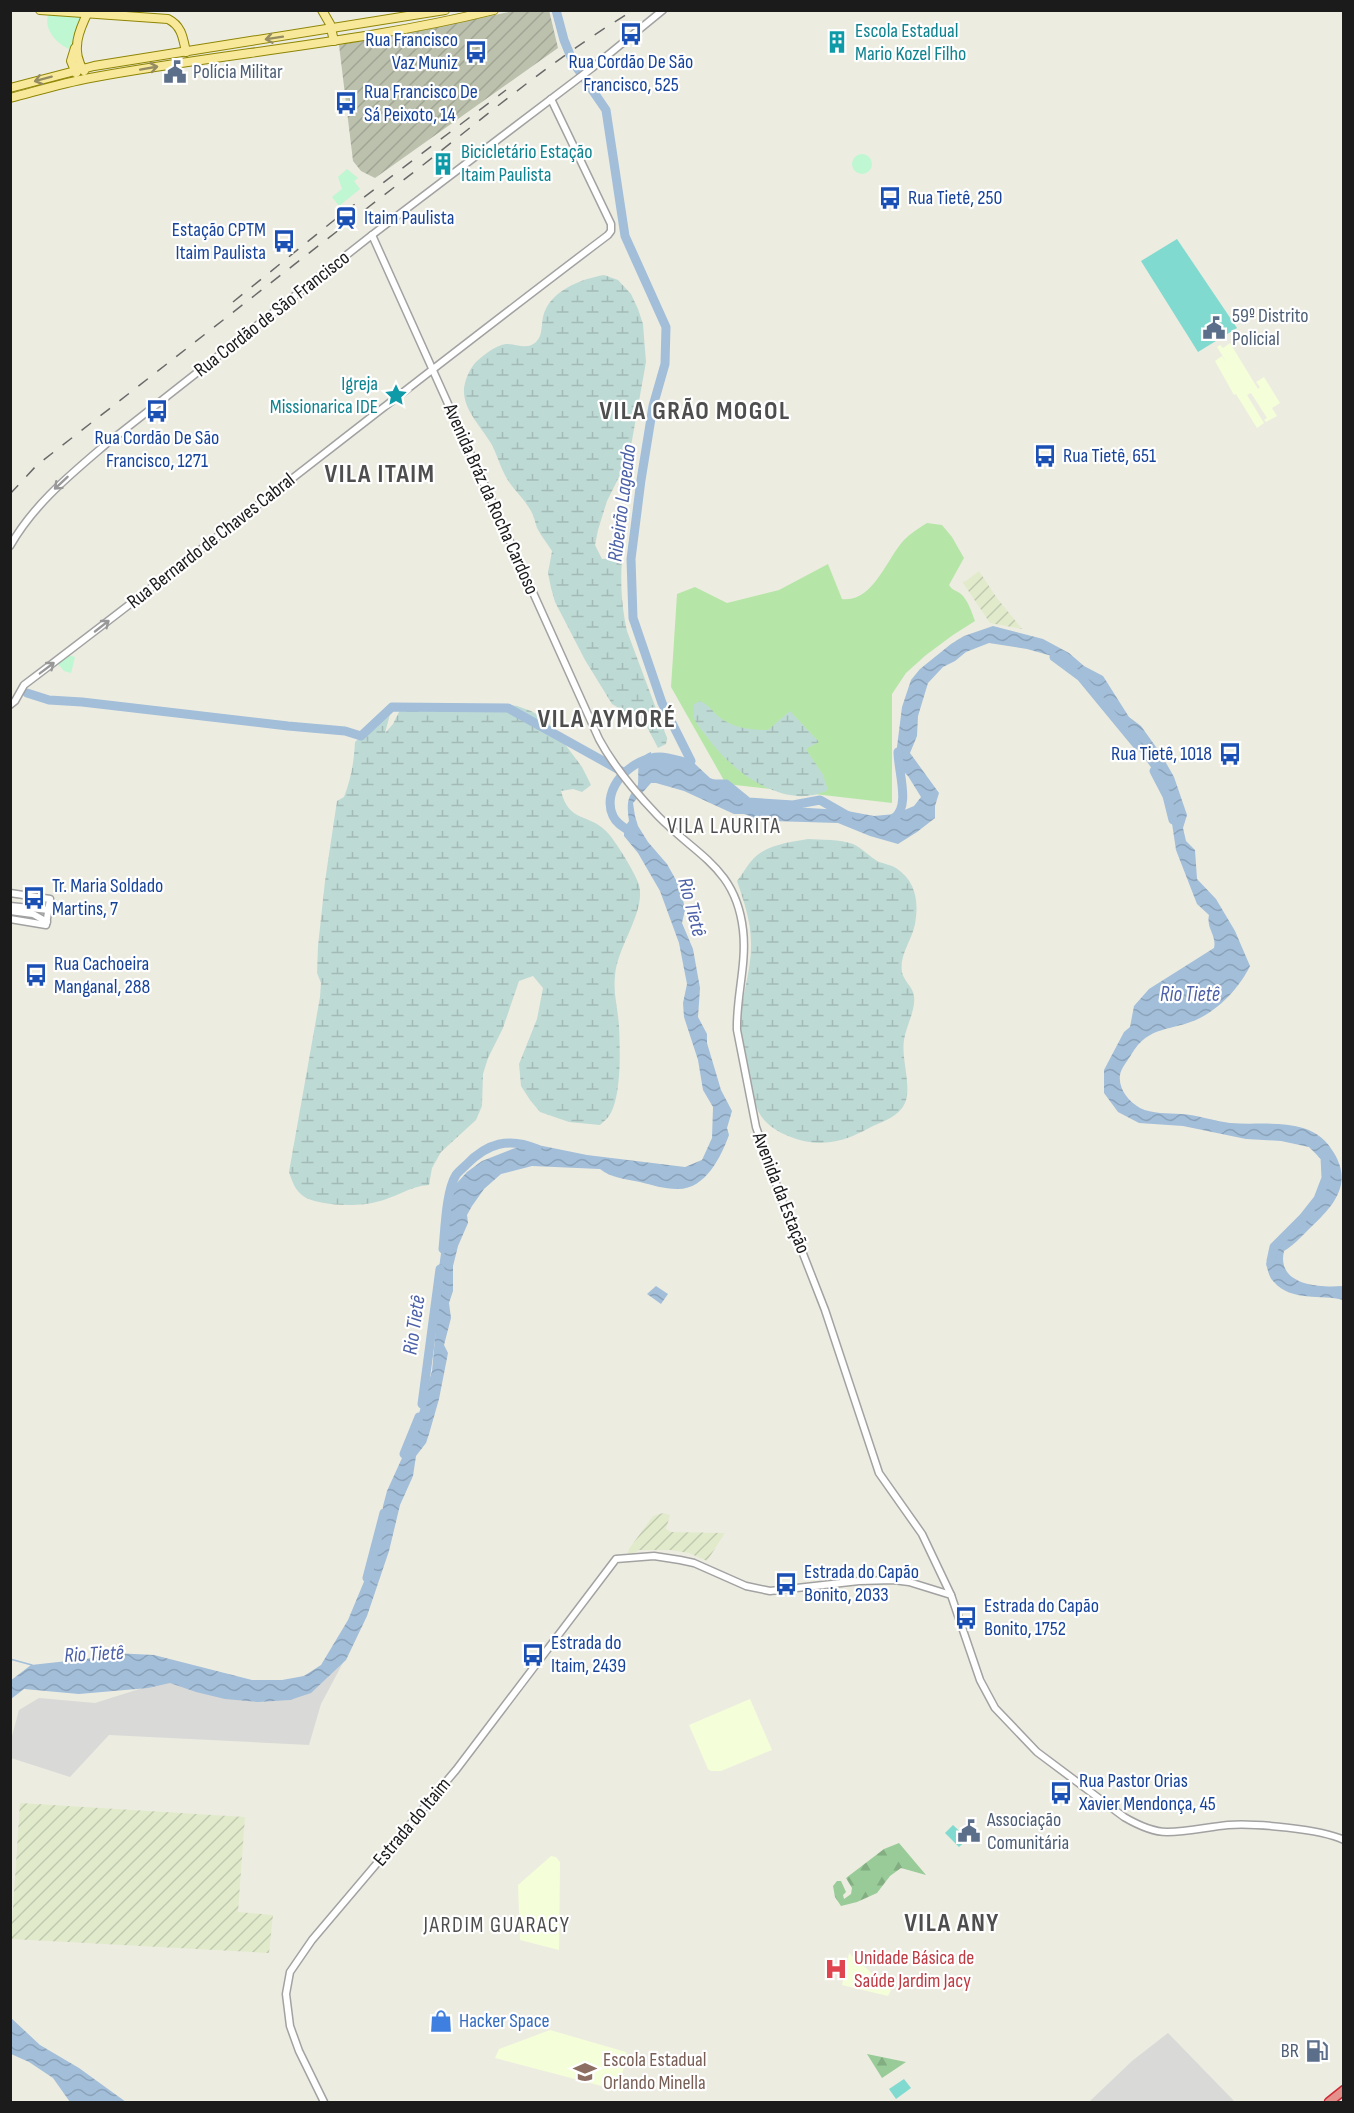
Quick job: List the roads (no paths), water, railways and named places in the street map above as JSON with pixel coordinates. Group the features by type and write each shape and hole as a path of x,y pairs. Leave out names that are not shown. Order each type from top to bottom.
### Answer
{"highway":[{"path":"1329,2103 1344,2090"}],"main road":[{"path":"10,88 78,70 445,10"},
{"path":"10,98 91,78 334,41 494,10"},
{"path":"40,11 88,12 172,20 183,33 186,52"},
{"path":"81,80 76,47 88,12"},
{"path":"322,12 332,29 334,41"},
{"path":"317,32 321,26 322,12"},
{"path":"78,70 91,78"}],"street":[{"name":"Rua Cordão de São Francisco","path":"10,546 37,507 105,445 372,235 589,70 663,10"},
{"name":"Rua Bernardo de Chaves Cabral","path":"14,700 22,687 608,235 611,231 611,224 551,99"},
{"name":"Avenida Bráz da Rocha Cardoso","path":"372,235 593,727 606,752 644,800"},
{"name":"Avenida da Estação","path":"644,800 671,828 718,869 734,892 744,943 736,1030 756,1127 825,1310 879,1473 922,1534 951,1595 980,1680 995,1708 1037,1752 1124,1817 1137,1824 1163,1832 1230,1825 1256,1825 1321,1833 1344,1840"},
{"path":"10,893 50,899 47,923"},
{"path":"10,906 35,911 47,923"},
{"path":"10,911 49,910"},
{"path":"10,919 47,923"},
{"name":"Estrada do Itaim","path":"324,2103 299,2051 290,2026 286,1988 290,1972 312,1940 456,1770 616,1560 654,1556 680,1560 694,1563 746,1586 770,1591 859,1581 893,1580 909,1582 951,1595"}],"water":[{"name":"Rio Tietê","path":"993,626 1043,639 1069,653 1084,666 1103,676 1129,717 1141,726 1174,777 1187,815 1183,828 1186,841 1195,850 1197,879 1216,899 1235,931 1250,966 1235,989 1215,1009 1200,1018 1153,1033 1145,1038 1121,1072 1120,1080 1123,1090 1128,1099 1140,1108 1150,1111 1230,1123 1294,1126 1313,1132 1325,1141 1340,1165 1341,1186 1332,1205 1325,1213 1284,1251 1283,1262 1286,1271 1293,1278 1302,1282 1312,1285 1343,1286 1343,1300 1289,1292 1272,1280 1266,1264 1270,1253 1315,1206 1328,1175 1327,1165 1309,1147 1281,1141 1246,1139 1183,1126 1139,1123 1118,1112 1104,1093 1104,1070 1124,1032 1130,1027 1134,1006 1149,989 1214,948 1209,915 1197,904 1176,850 1167,790 1095,688 1075,669 1052,656 1027,649 989,643 966,652 943,667 928,683 918,716 917,736 910,753 939,793 935,806 935,818 898,844 838,823 771,821 744,814 734,814 684,791 656,783 651,783 633,803 638,826 667,864 681,889 685,910 682,923 693,949 700,988 698,1017 707,1034 707,1043 721,1090 732,1111 727,1128 729,1135 710,1171 696,1184 687,1188 658,1187 614,1176 600,1169 532,1166 501,1174 484,1189 467,1215 468,1223 458,1246 453,1266 453,1291 449,1303 451,1318 444,1345 448,1353 429,1434 426,1443 416,1456 413,1476 400,1505 389,1551 367,1616 346,1660 311,1693 290,1700 258,1702 225,1699 170,1683 148,1688 79,1694 24,1689 11,1699 10,1681 31,1665 86,1659 114,1653 154,1655 252,1680 282,1680 304,1676 321,1665 348,1620 368,1572 381,1531 387,1491 412,1436 432,1371 439,1296 439,1268 448,1203 456,1184 482,1161 528,1143 587,1155 685,1167 702,1160 712,1138 713,1107 703,1090 698,1060 684,1017 683,1003 687,984 679,943 660,891 638,853 624,836 624,828 629,821 628,802 638,785 640,761 651,752 652,758 661,761 685,758 710,778 726,784 737,796 757,805 842,810 874,816 895,814 914,806 921,797 900,768 896,755 902,707 911,680 920,669 951,644 964,636"},
{"path":"656,1286 668,1294 661,1304 647,1294"},
{"path":"10,2017 40,2045 79,2068 126,2102 70,2102 53,2078 29,2062 11,2054"}],"waterway":[{"name":"Ribeirão Lageado","path":"556,10 573,62 606,110 625,236 666,327 665,364 653,406 631,559 633,618 662,703 691,761"},
{"name":"Rio Tietê","path":"1054,657 1081,677 1137,745"},
{"path":"27,693 49,700 345,731 361,736 392,707 508,708 623,772"},
{"name":"Rio Tietê","path":"894,818 899,813 903,797 898,752"},
{"name":"Rio Tietê","path":"634,834 617,822 613,816 610,805 615,785 630,768 650,758 663,757 688,763"},
{"name":"Rio Tietê","path":"1154,771 1167,796 1173,820"},
{"name":"Rio Tietê","path":"714,784 726,784 748,802 793,805 820,800 848,816"},
{"name":"Rio Tietê","path":"443,1249 448,1200 456,1175 482,1152 499,1144 517,1143 537,1149"},
{"name":"Rio Tietê","path":"1271,1261 1274,1247 1318,1199 1326,1178 1325,1157 1322,1154"},
{"name":"Rio Tietê","path":"422,1404 440,1269"},
{"name":"Rio Tietê","path":"404,1454 419,1417"},
{"name":"Rio Tietê","path":"367,1578 384,1513"},
{"path":"10,1659 32,1665"}],"railway":[{"path":"10,494 36,466 494,109 576,47 634,10"},
{"path":"233,302 343,213 506,90"}],"place":[{"name":"Rua Cordão De São Francisco, 525","path":"631,34"},
{"name":"Escola Estadual Mario Kozel Filho","path":"837,42"},
{"name":"Rua Francisco Vaz Muniz","path":"476,52"},
{"name":"Polícia Militar","path":"175,72"},
{"name":"Rua Francisco De Sá Peixoto, 14","path":"346,103"},
{"name":"Bicicletário Estação Itaim Paulista","path":"443,164"},
{"name":"Rua Tietê, 250","path":"890,198"},
{"name":"Itaim Paulista","path":"346,218"},
{"name":"Estação CPTM Itaim Paulista","path":"284,241"},
{"name":"59º Distrito Policial","path":"1214,328"},
{"name":"Igreja Missionarica IDE","path":"396,395"},
{"name":"Rua Cordão De São Francisco, 1271","path":"157,411"},
{"name":"Rua Tietê, 651","path":"1045,456"},
{"name":"Rua Tietê, 1018","path":"1230,754"},
{"name":"Tr. Maria Soldado Martins, 7","path":"34,898"},
{"name":"Rua Cachoeira Manganal, 288","path":"36,975"},
{"name":"Estrada do Capão Bonito, 2033","path":"786,1584"},
{"name":"Estrada do Capão Bonito, 1752","path":"966,1618"},
{"name":"Estrada do Itaim, 2439","path":"533,1655"},
{"name":"Rua Pastor Orias Xavier Mendonça, 45","path":"1061,1793"},
{"name":"Associação Comunitária","path":"969,1831"},
{"name":"Unidade Básica de Saúde Jardim Jacy","path":"836,1969"},
{"name":"Hacker Space","path":"441,2021"},
{"name":"BR","path":"1317,2051"},
{"name":"Escola Estadual Orlando Minella","path":"585,2072"}],"district":[{"name":"VILA GRÃO MOGOL","path":"695,411"},
{"name":"VILA ITAIM","path":"380,474"},
{"name":"VILA AYMORÉ","path":"607,719"},
{"name":"VILA LAURITA","path":"724,826"},
{"name":"VILA ANY","path":"952,1923"},
{"name":"JARDIM GUARACY","path":"497,1925"}]}
